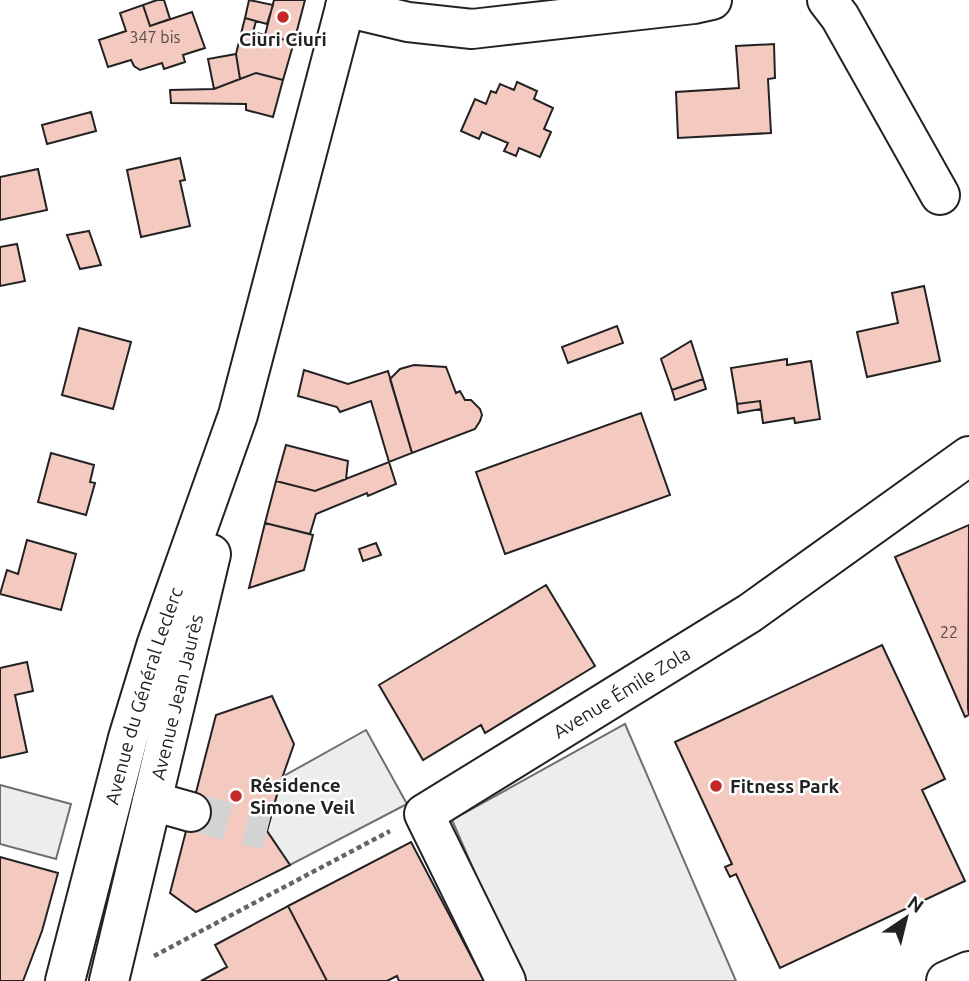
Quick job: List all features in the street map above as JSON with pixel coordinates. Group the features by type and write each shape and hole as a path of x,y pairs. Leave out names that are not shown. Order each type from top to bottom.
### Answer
{"main road":[{"path":"238,415 346,4 408,22 472,29 712,0"},
{"path":"827,0 840,16 940,195"},
{"name":"Avenue Jean Jaurès","path":"109,980 219,520 238,415"},
{"name":"Avenue du Général Leclerc","path":"65,981 128,738 153,655 238,415"},
{"name":"Avenue Émile Zola","path":"424,814 750,613 969,456"},
{"path":"152,801 191,812"},
{"path":"424,814 506,981"},
{"path":"946,981 969,971"}],"path":[{"path":"109,980 424,814"}],"shaded area":[{"path":"625,724 736,981 522,981 452,820"},
{"path":"366,730 407,804 290,865 267,831 282,777"},
{"path":"0,785 71,804 56,859 0,844"}],"building":[{"path":"164,0 170,19 150,26 143,5"},
{"path":"249,0 273,5 267,24 245,18"},
{"path":"274,0 305,0 294,42 265,35"},
{"path":"143,5 150,26 192,12 205,48 183,55 185,62 164,69 162,63 140,70 131,60 108,67 99,40 126,31 120,13"},
{"path":"245,18 256,21 253,32 294,42 283,80 256,73 240,79 236,54"},
{"path":"774,44 775,78 768,79 771,133 678,138 676,92 739,88 736,46"},
{"path":"236,54 240,79 214,89 208,59"},
{"path":"256,73 283,80 273,117 246,110 246,104 171,103 170,90 214,89"},
{"path":"517,82 537,91 534,99 553,108 544,129 551,132 540,157 519,148 516,156 504,151 508,143 482,132 479,139 461,131 475,99 486,104 491,91 496,93 500,84 514,90"},
{"path":"91,112 96,131 47,144 42,125"},
{"path":"180,158 185,180 180,181 190,226 141,237 127,170"},
{"path":"38,169 47,210 0,220 0,177"},
{"path":"89,231 101,265 80,269 67,235"},
{"path":"17,244 25,281 0,286 0,247"},
{"path":"924,286 940,361 867,377 857,332 898,323 892,293"},
{"path":"617,326 623,343 568,363 562,347"},
{"path":"79,328 131,342 113,409 62,395"},
{"path":"691,341 703,379 672,390 661,359"},
{"path":"787,359 787,365 811,361 820,419 795,423 794,418 763,423 760,401 737,404 731,368"},
{"path":"414,365 446,367 456,393 460,391 465,400 471,400 480,409 482,415 475,429 412,453 390,379 400,369"},
{"path":"304,370 348,384 388,371 412,453 389,462 371,401 340,412 337,407 298,396"},
{"path":"703,379 706,389 675,400 672,390"},
{"path":"760,401 761,409 738,413 737,404"},
{"path":"641,413 670,495 505,554 476,472"},
{"path":"286,445 348,461 346,479 315,491 276,481"},
{"path":"51,453 94,465 90,482 95,483 86,515 38,502"},
{"path":"389,462 396,484 316,514 310,534 265,523 276,481 315,491"},
{"path":"265,523 313,535 304,570 249,588"},
{"path":"969,525 969,715 965,717 895,557"},
{"path":"27,540 76,554 61,610 0,594 7,570 18,574"},
{"path":"376,543 381,555 363,561 359,549"},
{"path":"546,585 595,666 485,733 481,725 423,760 379,685"},
{"path":"882,645 945,779 922,790 965,881 780,968 736,874 730,877 725,867 732,864 675,742"},
{"path":"27,662 33,691 15,695 27,752 0,758 0,668"},
{"name":"Résidence Simone Veil","path":"272,696 294,744 267,831 290,865 196,912 170,893 216,715"},
{"path":"411,842 484,981 399,981 397,976 387,981 327,981 288,906"},
{"path":"0,857 58,873 42,931 23,981 0,981"},
{"path":"288,906 327,981 201,981 227,967 215,945"}],"tunnel":[{"path":"191,812 267,831"}],"place":[{"name":"Ciuri Ciuri","path":"283,17"},
{"name":"Fitness Park","path":"716,786"},
{"name":"Résidence Simone Veil","path":"236,796"}]}
